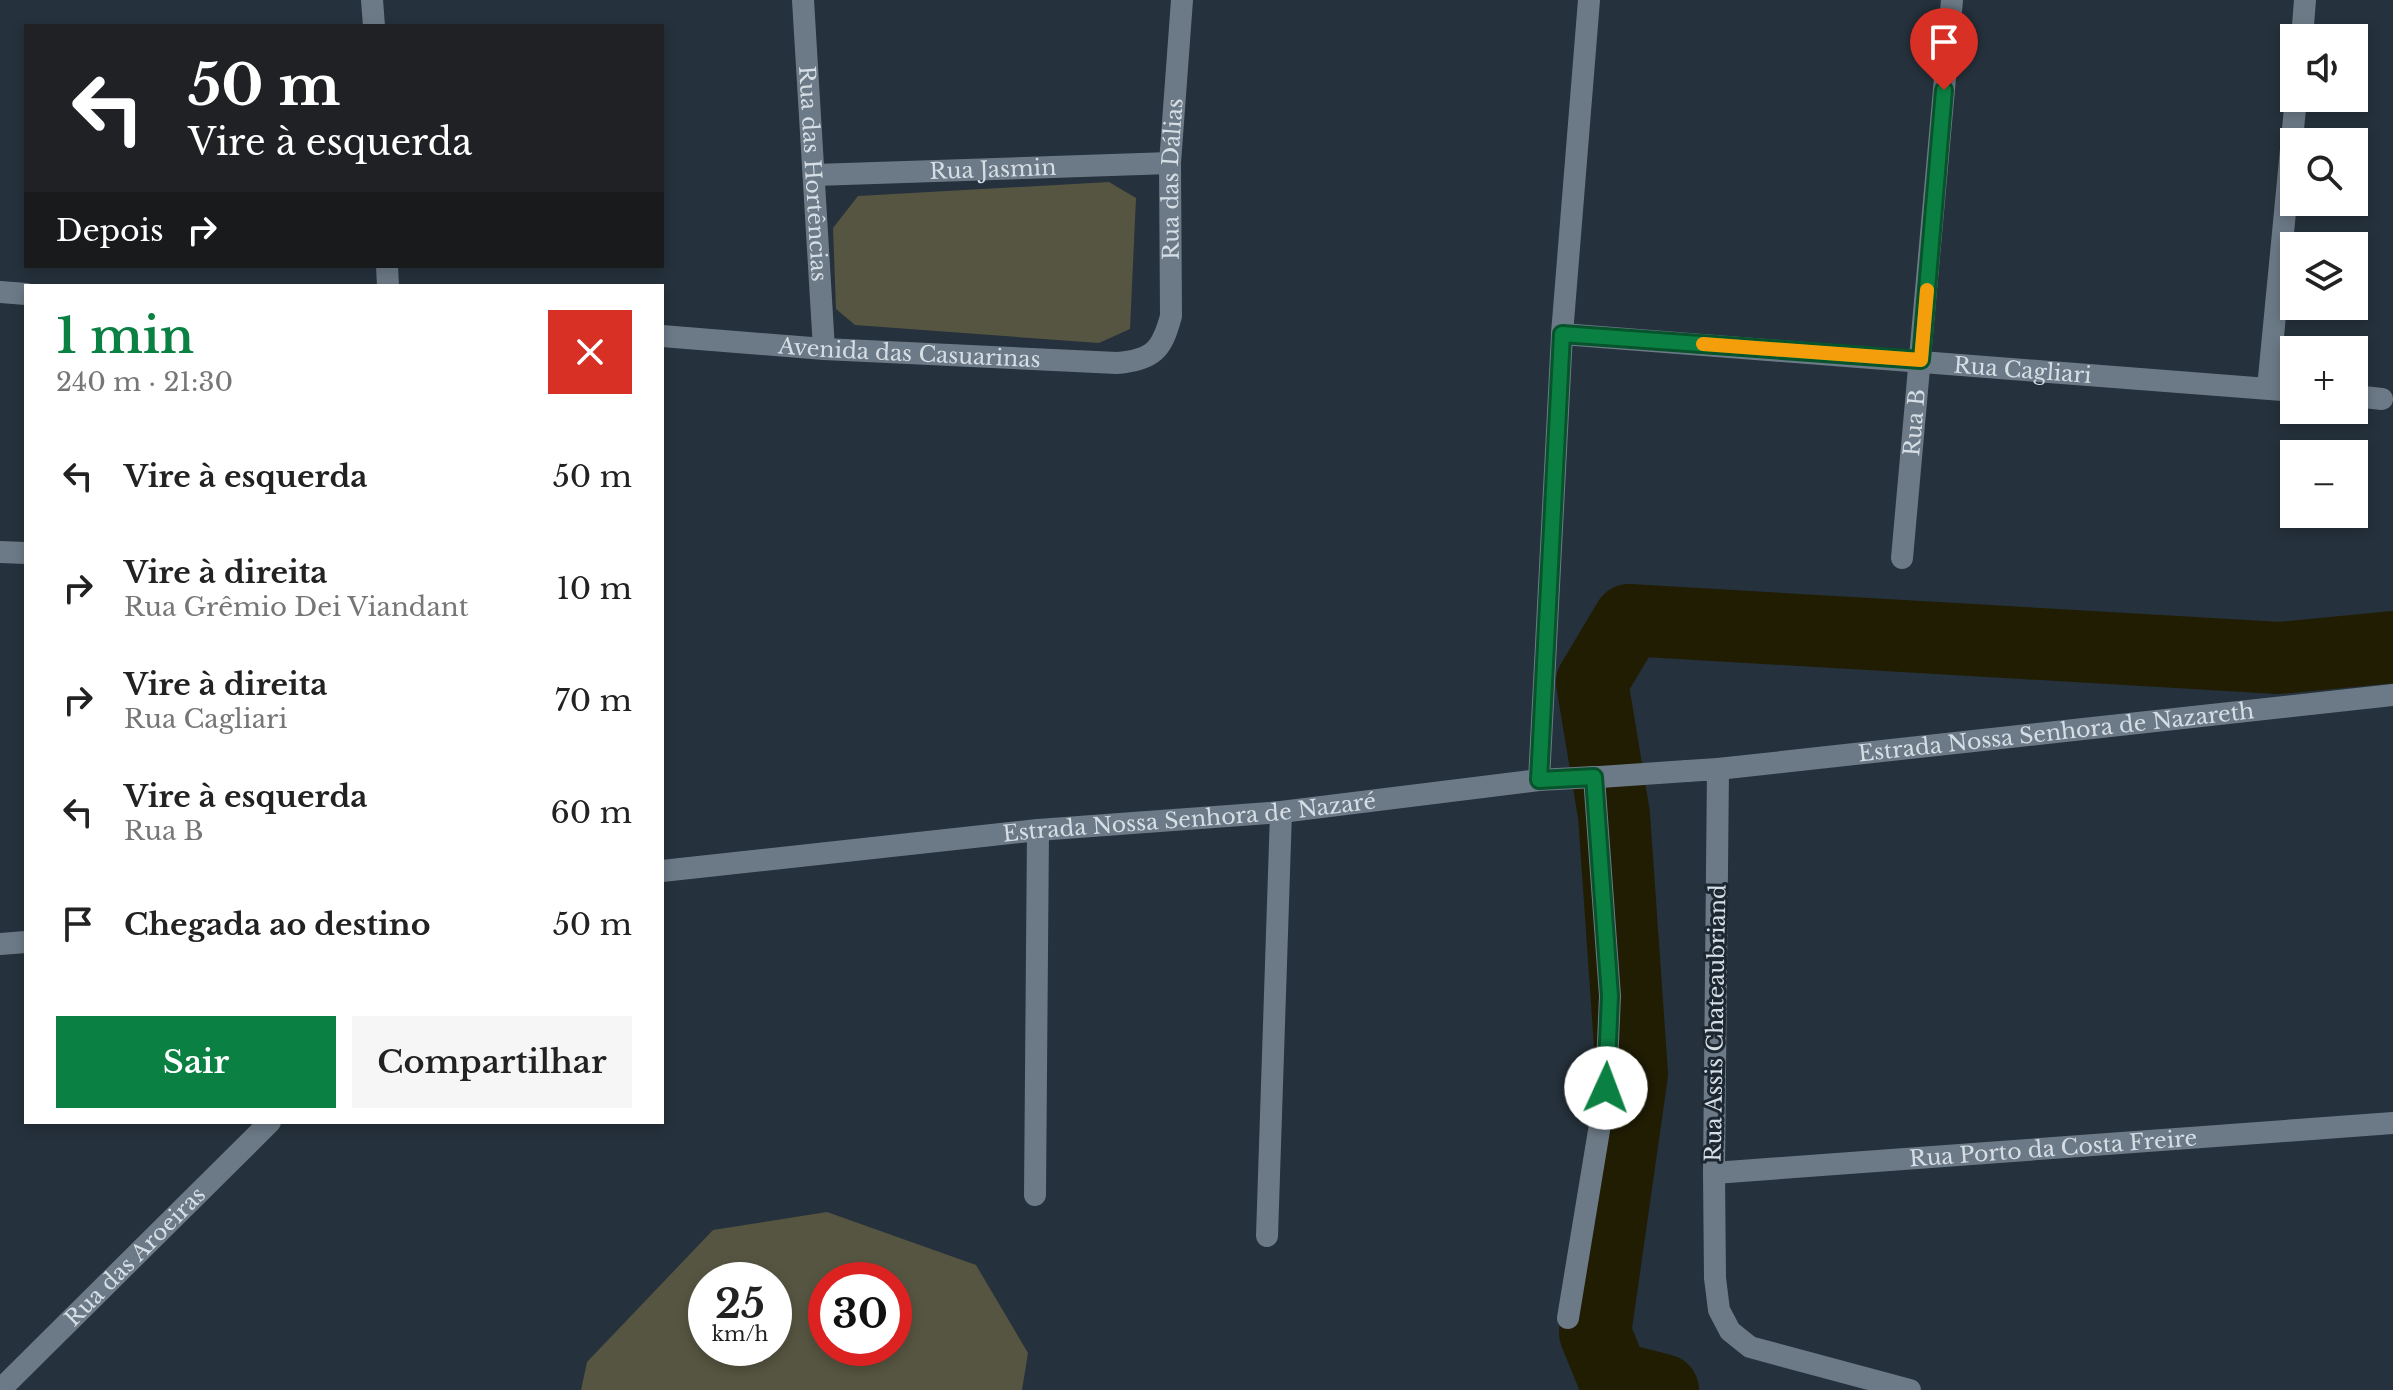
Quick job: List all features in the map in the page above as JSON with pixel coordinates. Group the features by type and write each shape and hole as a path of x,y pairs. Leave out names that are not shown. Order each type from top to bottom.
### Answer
{"street":[{"path":"372,0 374,24"},
{"name":"Rua das Hortências","path":"803,0 824,349"},
{"name":"Rua das Dálias","path":"1154,352 1166,337 1171,316 1170,163 1182,0"},
{"path":"1539,780 1562,334 1589,0"},
{"name":"Rua B","path":"1902,558 1952,0"},
{"path":"2303,24 2305,0"},
{"path":"2268,388 2295,112"},
{"name":"Rua Jasmin","path":"815,175 1170,163"},
{"path":"0,292 24,294"},
{"name":"Rua Cagliari","path":"1562,334 2280,389"},
{"name":"Avenida das Casuarinas","path":"664,336 824,349 1117,363 1138,361 1154,352"},
{"path":"2368,398 2382,399"},
{"path":"0,552 24,553"},
{"name":"Estrada Nossa Senhora de Nazareth","path":"1718,769 2393,695"},
{"name":"Estrada Nossa Senhora de Nazaré","path":"664,871 1038,830 1281,812 1539,780 1718,769"},
{"name":"Rua Assis Chateaubriand","path":"1718,769 1714,1173 1715,1278 1719,1310 1730,1331 1750,1347 1910,1390"},
{"path":"1568,1318 1606,1088 1610,996 1597,777"},
{"path":"1267,1236 1281,812"},
{"path":"1035,1195 1038,830"},
{"path":"0,944 24,942"},
{"name":"Rua Porto da Costa Freire","path":"1714,1173 2393,1123"},
{"name":"Rua das Aroeiras","path":"0,1390 268,1124"}],"shaded area":[{"path":"1109,182 1136,198 1130,329 1099,343 855,325 836,309 833,228 858,196"},
{"path":"827,1212 976,1265 1028,1353 1022,1390 581,1390 587,1362 713,1230"}],"waterway":[{"path":"1663,1390 1613,1377 1595,1333 1632,1074 1614,815 1592,682 1629,620 2279,658 2393,647"}],"slow traffic":[{"path":"1703,344 1921,360 1927,290"}],"route":[{"path":"1606,1088 1610,996 1594,777 1539,780 1562,334 1921,360 1944,90"}]}
